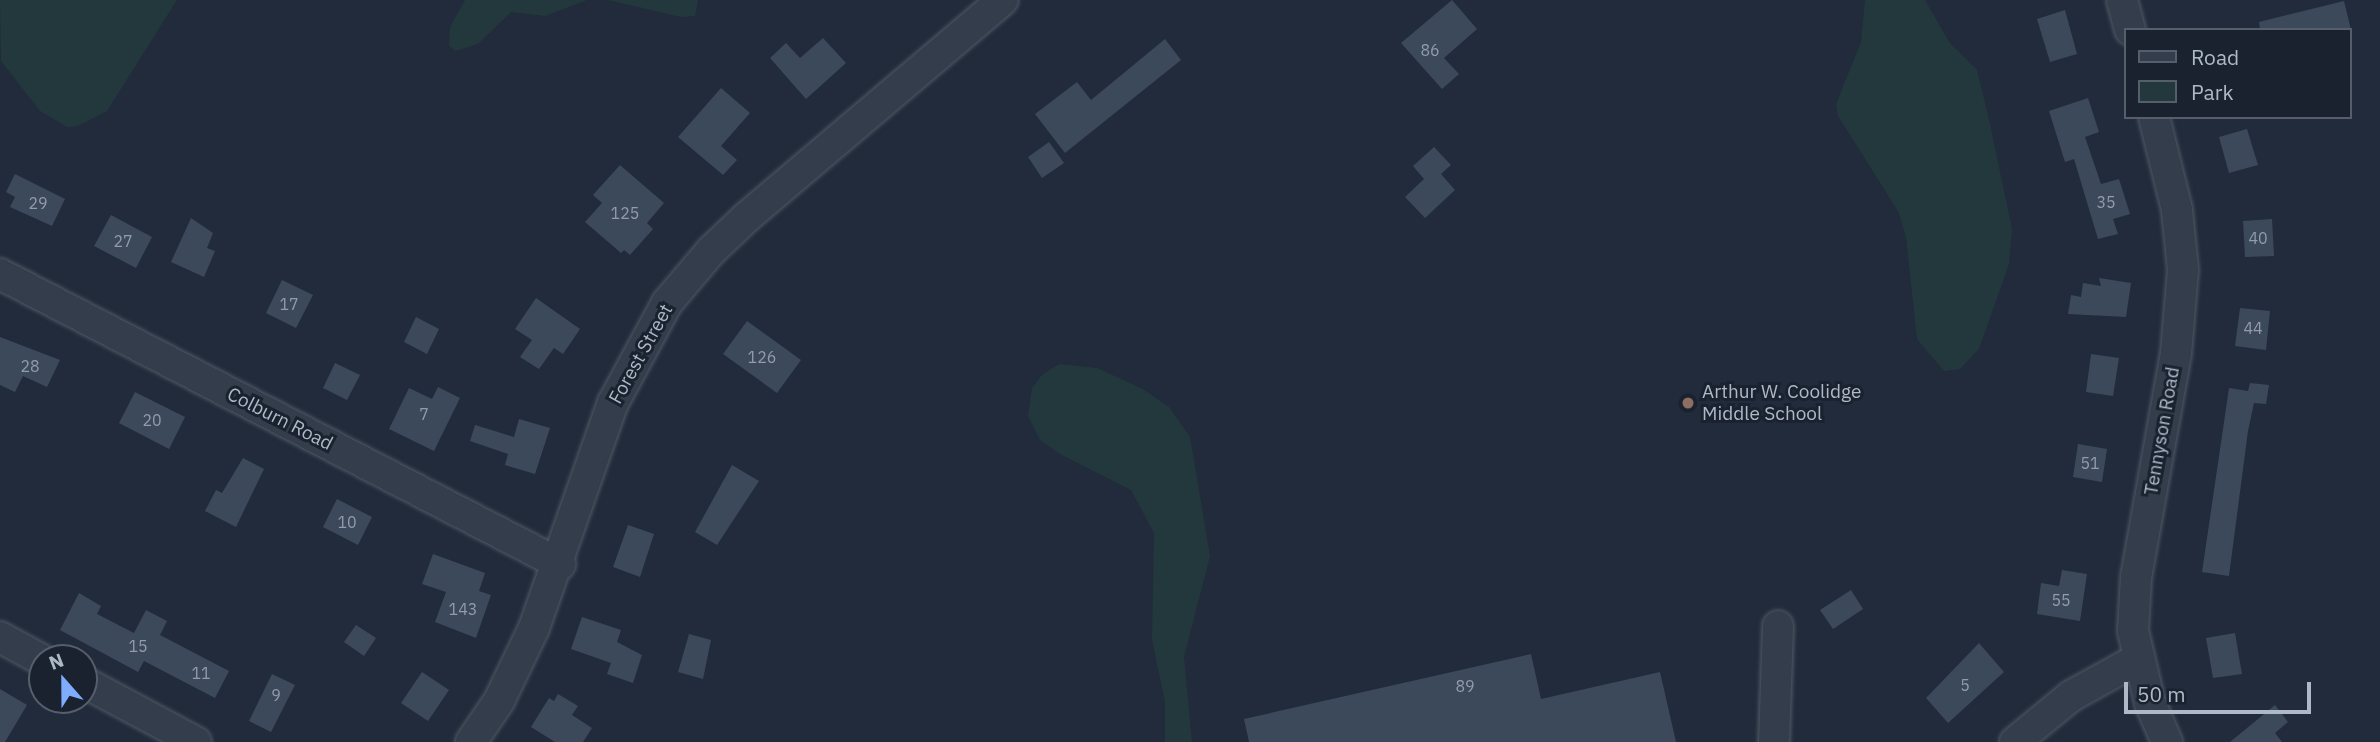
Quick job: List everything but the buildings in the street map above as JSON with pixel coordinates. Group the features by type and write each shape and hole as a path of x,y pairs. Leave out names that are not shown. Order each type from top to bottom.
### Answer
{"street":[{"name":"Forest Street","path":"471,742 514,672 560,564 613,403 646,337 687,278 786,182 1003,0"},
{"path":"2122,0 2129,28"},
{"name":"Tennyson Road","path":"2154,119 2177,210 2183,270 2176,353 2136,577 2133,631 2138,659 2167,742"},
{"name":"Colburn Road","path":"0,274 560,564"},
{"path":"1774,742 1779,626"},
{"path":"0,637 28,652"},
{"path":"2015,742 2071,696 2138,659"},
{"path":"98,689 197,742"}],"green space":[{"path":"0,0 177,0 107,111 78,126 67,127 40,111 1,61"},
{"path":"465,0 587,0 545,16 511,12 478,44 455,51 449,46 450,27"},
{"path":"608,0 698,1 695,16 681,17"},
{"path":"1865,0 1925,0 1949,42 1977,70 2012,229 2009,264 1979,349 1960,369 1944,371 1917,339 1906,237 1898,211 1838,116 1836,104 1861,42"},
{"path":"1059,364 1097,368 1143,389 1169,407 1190,437 1210,556 1184,657 1192,742 1165,742 1165,702 1152,640 1154,533 1131,490 1060,454 1040,440 1028,416 1032,388 1042,375"}],"place":[{"name":"Arthur W. Coolidge Middle School","path":"1688,403"}]}
